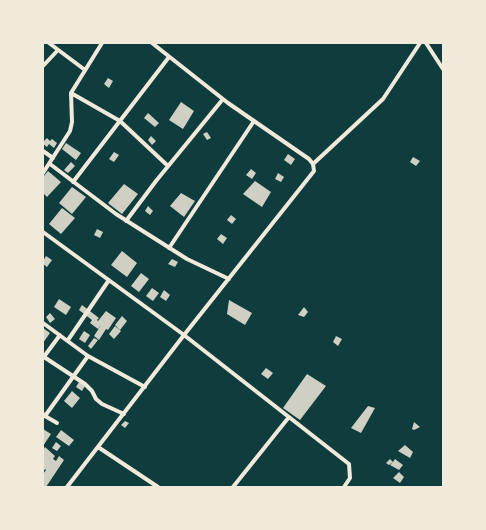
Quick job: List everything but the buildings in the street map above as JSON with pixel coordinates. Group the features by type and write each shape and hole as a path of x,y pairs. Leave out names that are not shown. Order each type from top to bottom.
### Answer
{"street":[{"path":"49,43 86,70"},
{"path":"43,173 70,131 72,122 71,93 102,43"},
{"path":"68,487 184,335 314,171 313,164 309,158 223,99 152,43"},
{"path":"313,164 383,99 420,43"},
{"path":"426,43 443,69"},
{"path":"43,66 58,50"},
{"path":"73,182 169,56"},
{"path":"71,93 120,120 168,166"},
{"path":"126,221 168,166 223,99"},
{"path":"169,248 202,201 254,121"},
{"path":"43,151 53,158"},
{"path":"50,164 126,221 187,259 229,279"},
{"path":"43,232 184,335 349,464 350,478 344,487"},
{"path":"68,340 109,280"},
{"path":"43,323 88,356 145,387"},
{"path":"60,335 44,358 85,384 92,391 96,399 102,404 124,414"},
{"path":"57,423 44,415 74,377 88,356"},
{"path":"233,487 289,417"},
{"path":"98,447 158,487"}]}
